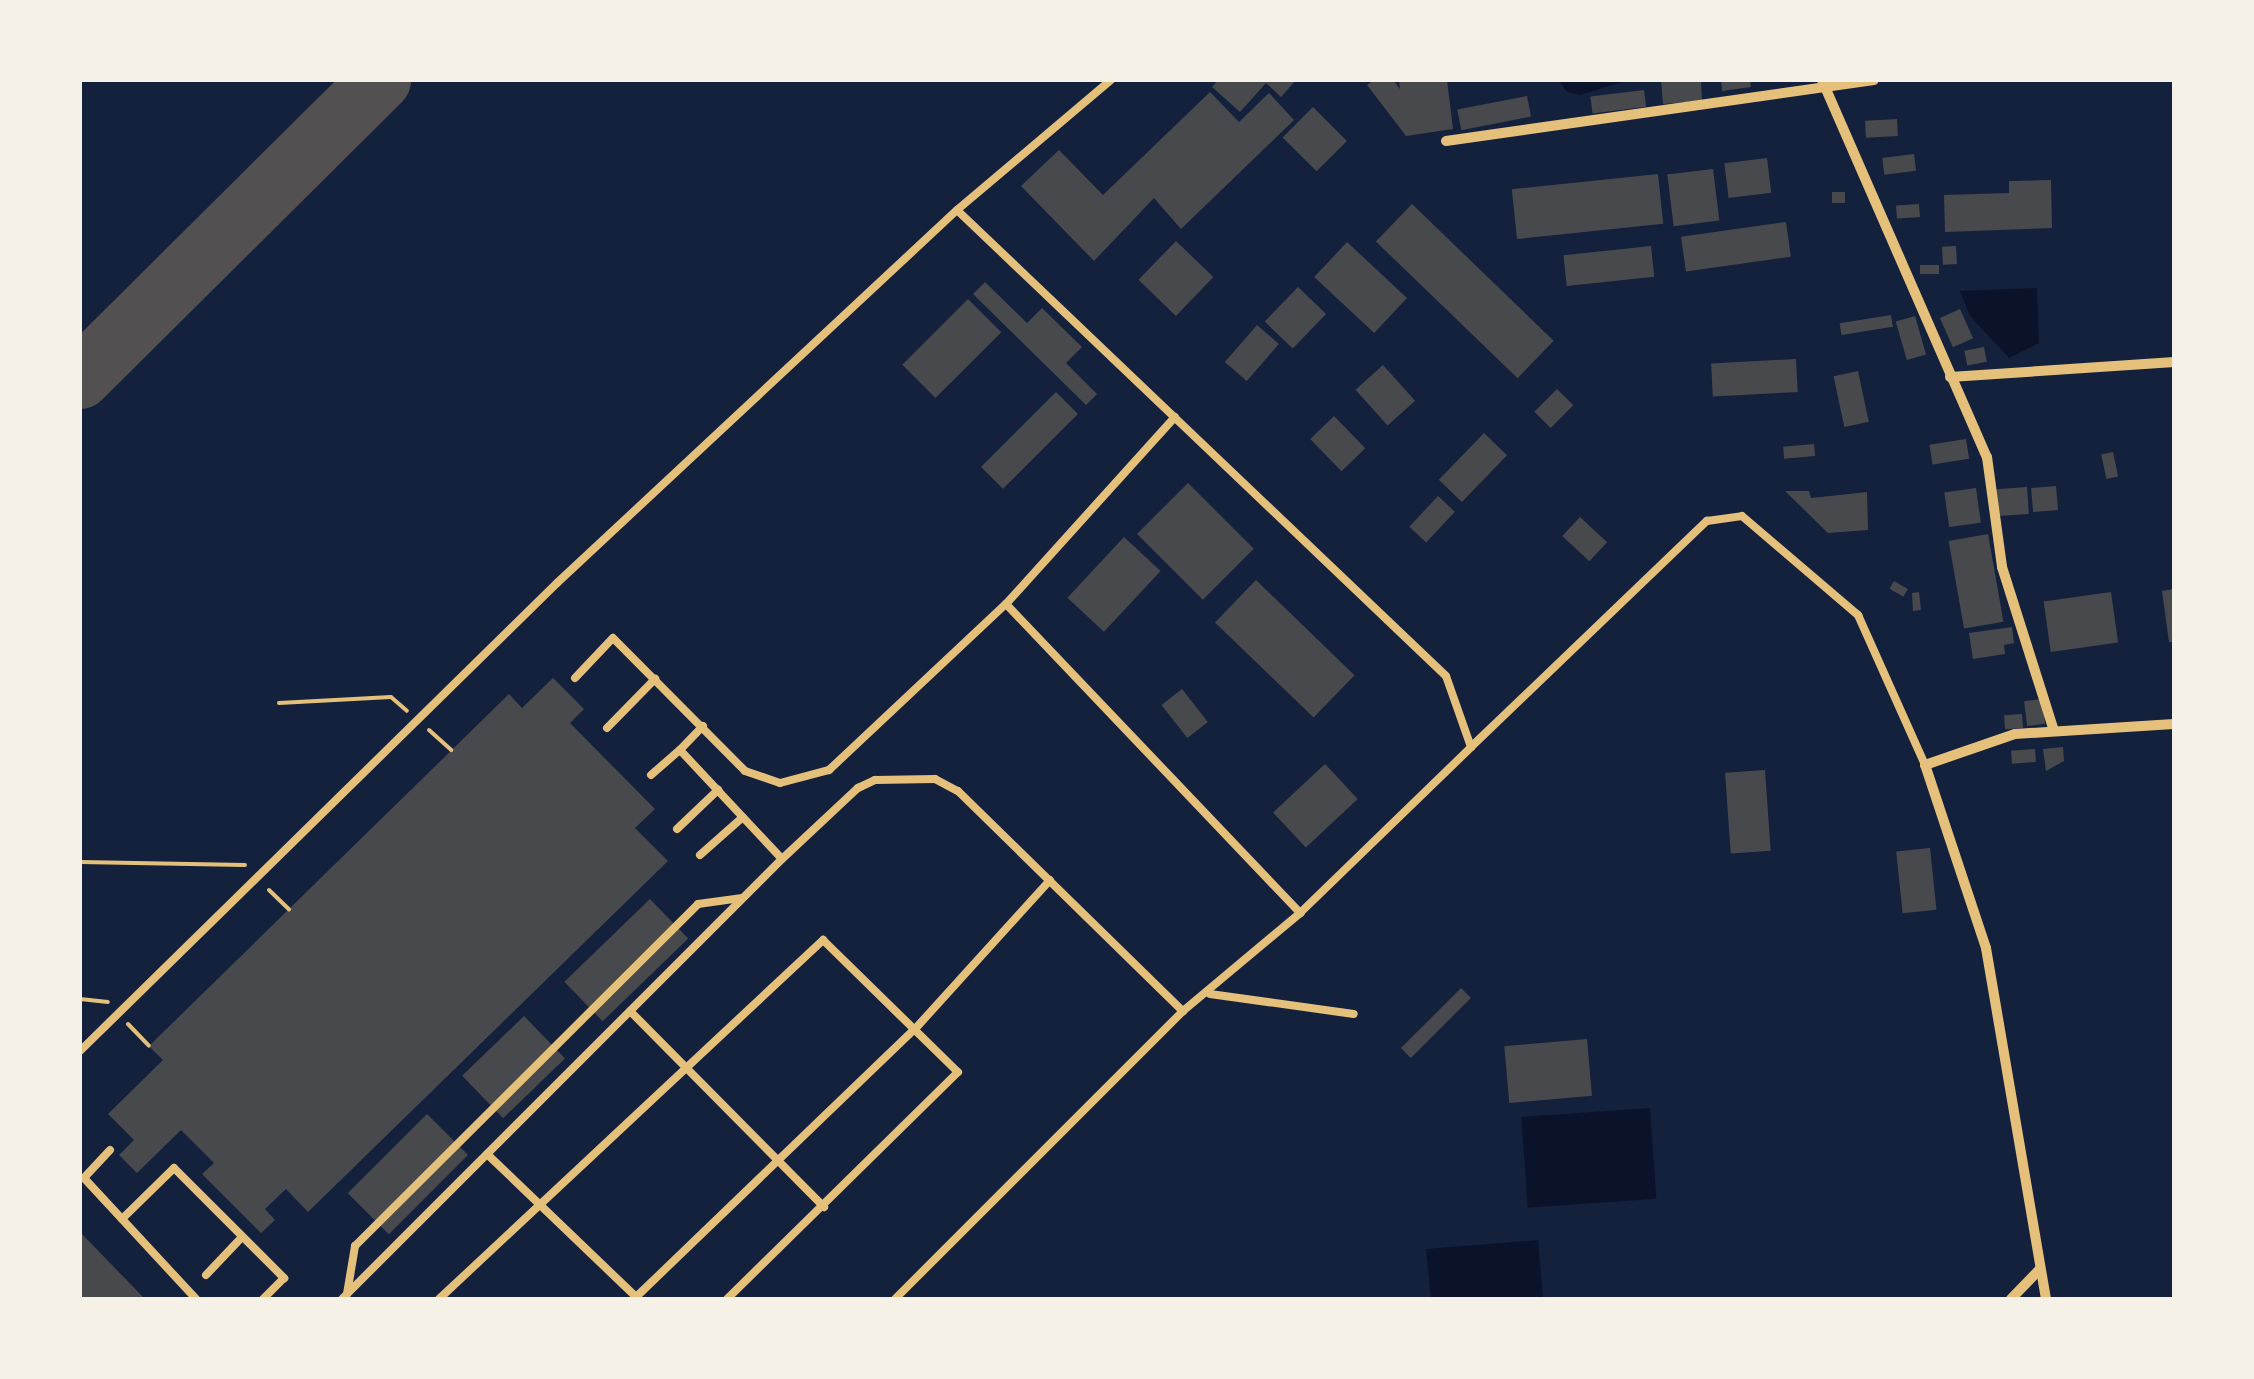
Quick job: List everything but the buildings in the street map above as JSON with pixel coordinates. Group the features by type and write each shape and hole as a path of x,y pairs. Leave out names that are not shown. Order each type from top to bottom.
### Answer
{"street":[{"path":"1446,141 1823,84 1874,80"},
{"path":"1823,84 1986,457 2002,567 2054,732"},
{"path":"1950,376 2174,362"},
{"path":"2046,1299 1986,948 1925,765 2015,734 2174,724"},
{"path":"2010,1299 2040,1269"}],"lane":[{"path":"80,1052 557,583 957,210 1111,80"},
{"path":"957,210 1446,676 1471,748"},
{"path":"575,678 612,638 764,782 829,770 1006,604 1175,417"},
{"path":"896,1299 1183,1011 1210,994 1300,912 1707,521 1742,516 1858,615 1925,765"},
{"path":"1006,604 1300,912"},
{"path":"607,728 655,679"},
{"path":"652,775 703,726"},
{"path":"680,750 782,859"},
{"path":"345,1296 782,859 858,788 875,780 935,779 958,791 1183,1011"},
{"path":"677,829 718,790"},
{"path":"700,855 743,818"},
{"path":"487,1154 636,1298 775,1158 915,1029 1050,880"},
{"path":"345,1296 355,1246 698,904 743,898"},
{"path":"439,1299 823,940 958,1072 727,1299"},
{"path":"1210,994 1354,1014"},
{"path":"630,1011 824,1207"},
{"path":"110,1150 84,1178 196,1299"},
{"path":"122,1218 174,1168 284,1278 263,1299"},
{"path":"206,1275 242,1237"}],"path":[{"path":"278,703 392,697 451,750"},
{"path":"80,862 244,864 255,876"},
{"path":"266,887 289,909"}],"water":[{"path":"1559,80 1629,80 1580,95 1567,92"},
{"path":"2037,288 2039,343 2009,358 1970,316 1960,291"},
{"path":"1650,1108 1656,1199 1528,1208 1521,1117"},
{"path":"1538,1240 1543,1299 1431,1299 1426,1249"}],"taxiway":[{"path":"80,378 380,80"}]}
